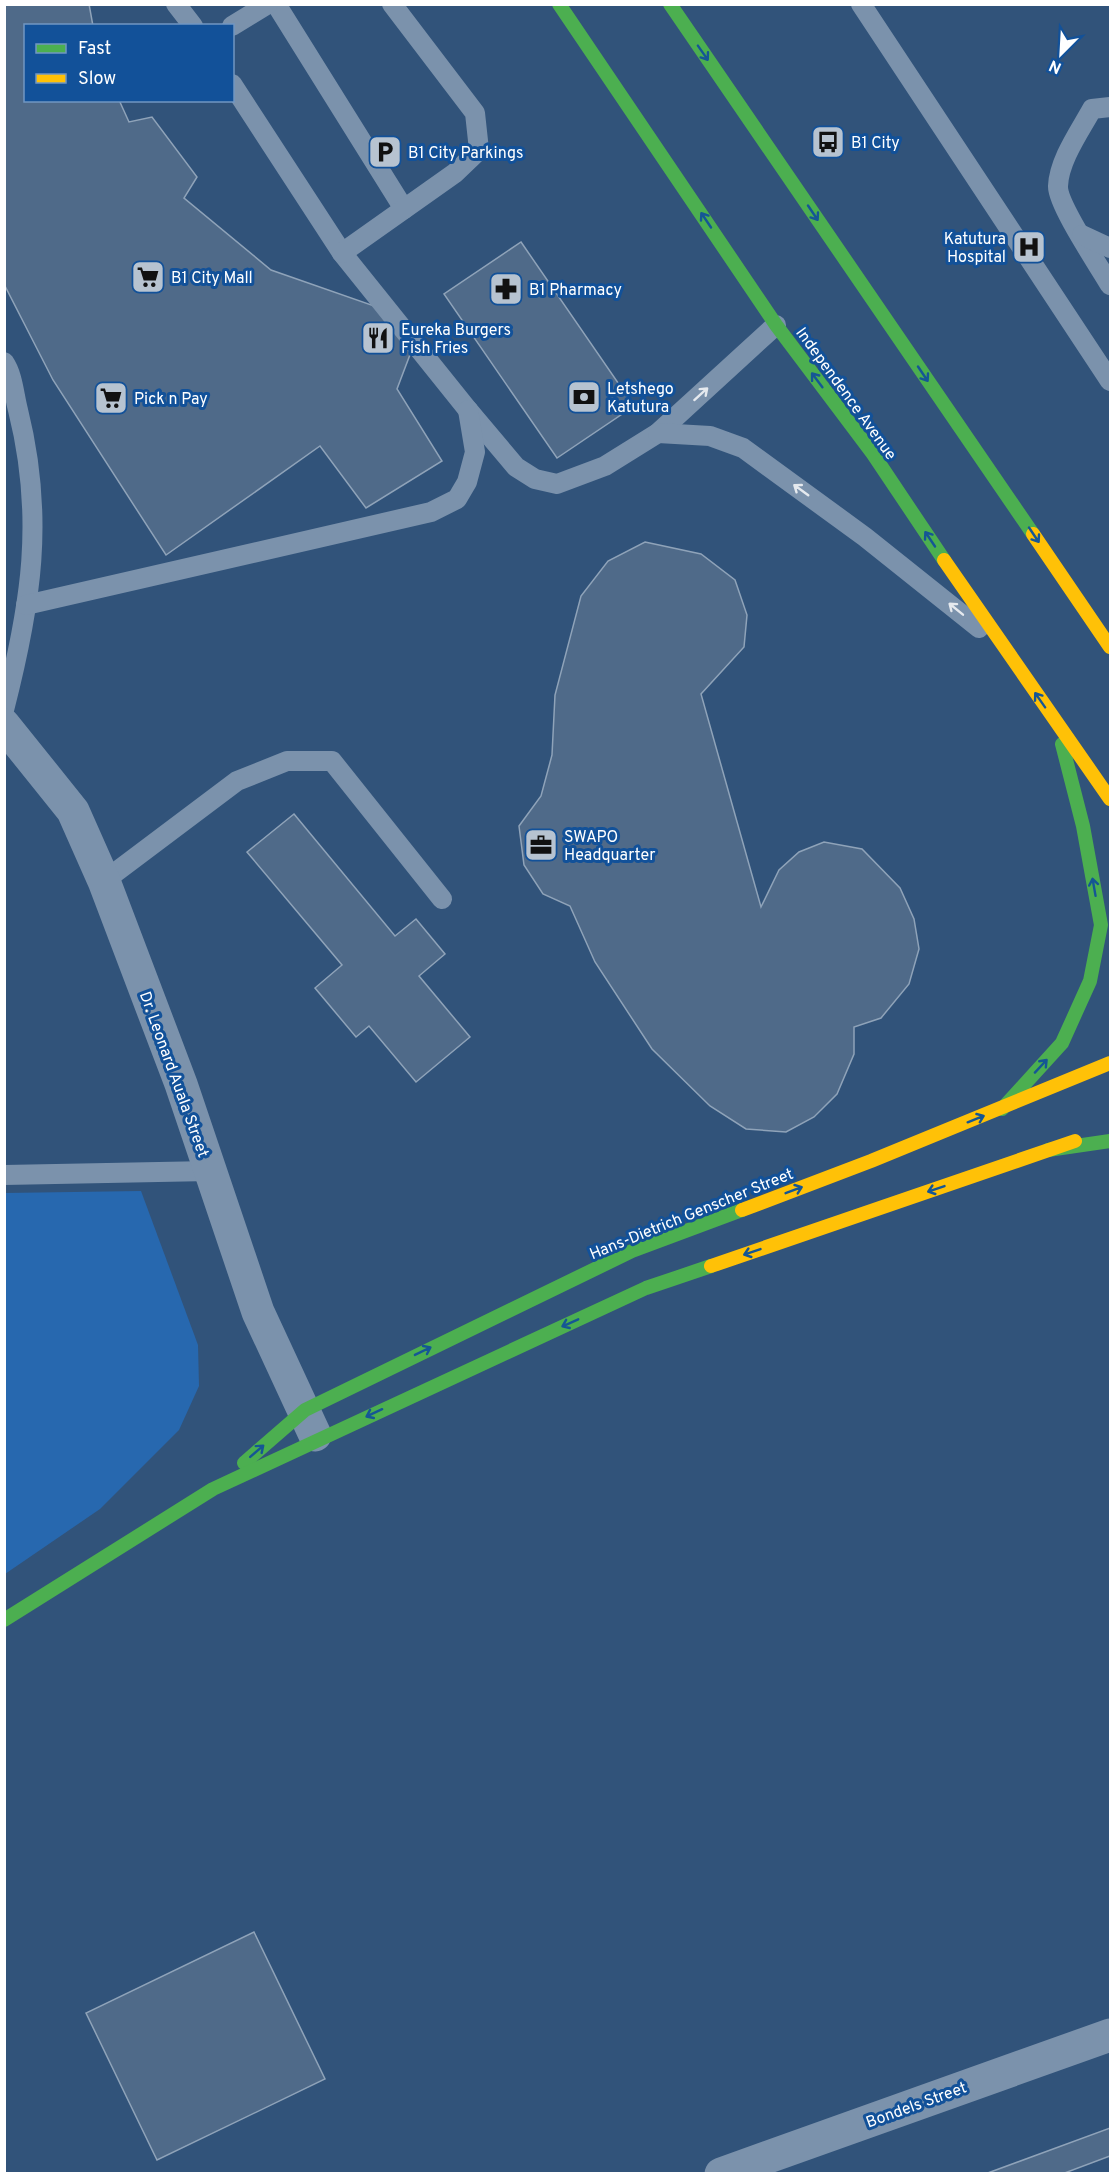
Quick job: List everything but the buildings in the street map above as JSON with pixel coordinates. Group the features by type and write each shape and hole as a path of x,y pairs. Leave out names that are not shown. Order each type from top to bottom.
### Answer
{"main road":[{"name":"Independence Avenue","path":"560,4 776,325 873,454 1001,646 1110,799"},
{"path":"670,4 1110,647"},
{"path":"1002,1109 1062,1043 1090,981 1101,926 1083,826 1058,726"},
{"name":"Hans-Dietrich Genscher Street","path":"213,1490 305,1410 632,1251 1002,1109 1110,1063"},
{"name":"Hans-Dietrich Genscher Street","path":"4,1620 213,1490 646,1288 1110,1128"},
{"path":"1048,1150 1110,1141"}],"street":[{"name":"Dr. Leonard Auala Street","path":"4,725 73,811 104,881 181,1084 258,1312 317,1440"},
{"name":"Bondels Street","path":"721,2174 1110,2035"}],"lane":[{"path":"176,4 191,24"},
{"path":"234,25 268,4"},
{"path":"276,4 404,209"},
{"path":"342,253 455,173 479,150 475,113 392,4"},
{"path":"861,4 1110,381"},
{"path":"234,87 342,253 516,467 535,479 557,484 605,466 658,434 776,325"},
{"path":"1110,108 1092,109 1065,161 1057,187 1064,208 1082,234 1110,285"},
{"path":"1082,234 1110,248"},
{"path":"1092,351 1110,360"},
{"path":"4,362 26,441 32,490 34,554 19,652 4,710"},
{"path":"26,605 431,512 457,499 467,482 475,452 468,410"},
{"path":"658,434 710,436 744,448 865,537 1001,646"},
{"path":"104,881 237,781 286,761 332,761 441,899"},
{"path":"4,1175 210,1171"}],"shaded area":[{"path":"141,1191 198,1345 199,1386 179,1430 100,1509 5,1574 5,1193"}],"traffic: fast":[{"path":"559,4 776,325 873,454 944,560"},
{"path":"670,4 1033,534"},
{"path":"1002,1109 1062,1043 1090,981 1101,925 1083,826 1062,744"},
{"path":"1048,1150 1110,1141"},
{"path":"244,1463 305,1410 632,1251 742,1210"},
{"path":"4,1620 213,1489 646,1288 711,1266"}],"traffic: slow":[{"path":"1033,534 1110,647"},
{"path":"944,560 1110,799"},
{"path":"742,1210 871,1161 1110,1063"},
{"path":"711,1266 1075,1141"}],"place":[{"name":"B1 City","path":"828,142"},
{"name":"B1 City Parkings","path":"385,152"},
{"name":"Katutura Hospital","path":"1029,247"},
{"name":"B1 City Mall","path":"148,277"},
{"name":"B1 Pharmacy","path":"506,289"},
{"name":"Eureka Burgers Fish Fries","path":"378,338"},
{"name":"Letshego Katutura","path":"584,397"},
{"name":"Pick n Pay","path":"111,398"},
{"name":"SWAPO Headquarter","path":"541,845"}]}
